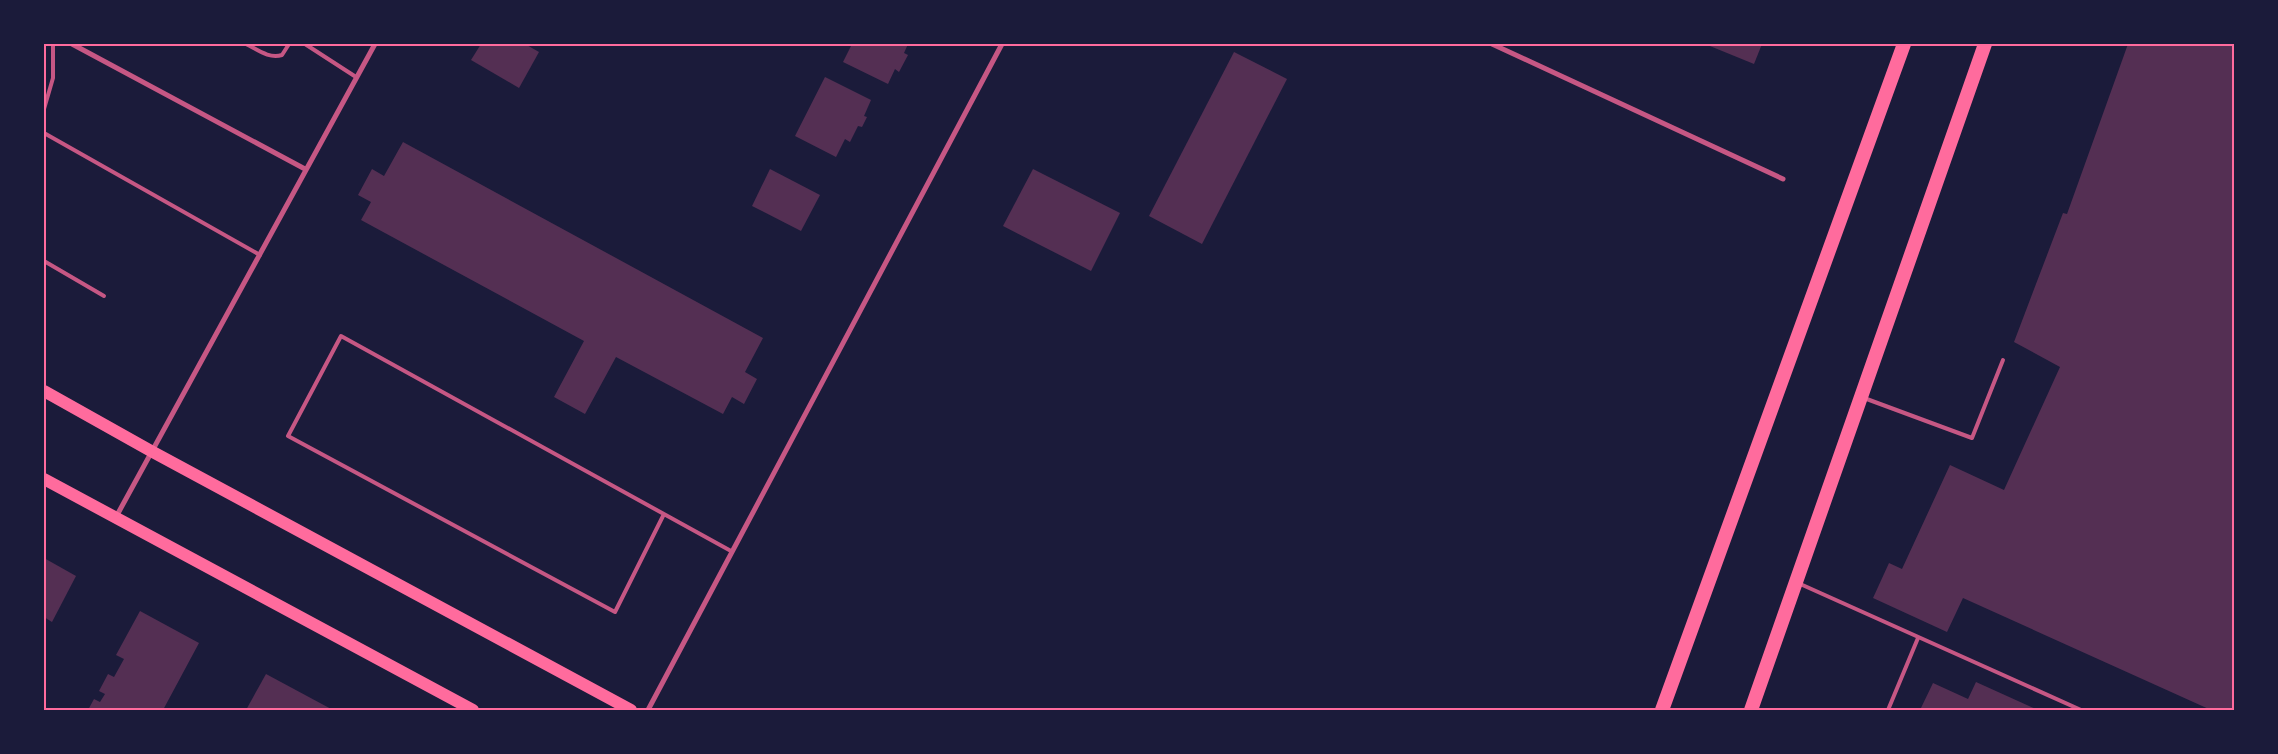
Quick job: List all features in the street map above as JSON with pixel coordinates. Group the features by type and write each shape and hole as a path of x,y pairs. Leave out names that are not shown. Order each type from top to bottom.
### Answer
{"highway":[{"path":"1662,710 1904,44"},
{"path":"1751,710 1985,44"}],"main road":[{"path":"44,391 151,451 631,710"},
{"path":"44,478 473,710"}],"street":[{"path":"72,44 305,169"},
{"path":"116,518 374,44"},
{"path":"648,710 1002,44"},
{"path":"1492,44 1784,179"}],"lane":[{"path":"44,109 53,78 53,44"},
{"path":"246,44 276,57 282,55 289,44"},
{"path":"305,44 356,77"},
{"path":"44,133 260,254"},
{"path":"44,261 104,296"},
{"path":"664,514 615,612 288,436 341,336 664,514 731,551"},
{"path":"1860,396 1972,438 2003,360"},
{"path":"1796,582 2081,710"},
{"path":"1888,710 1918,638"}],"building":[{"path":"481,44 525,44 539,52 519,88 471,60"},
{"path":"852,44 908,44 904,53 908,55 899,72 895,69 888,84 843,62"},
{"path":"1705,44 1762,44 1754,64"},
{"path":"2128,44 2227,44 2234,46 2234,710 2211,710 1963,598 1947,632 1873,598 1889,563 1902,569 1950,465 2004,490 2060,367 2014,342 2063,213 2067,214"},
{"path":"1234,52 1287,79 1202,244 1149,216"},
{"path":"825,77 871,100 864,116 867,117 862,127 858,126 850,142 845,139 836,157 795,136"},
{"path":"403,142 763,338 745,372 757,379 744,404 732,397 723,414 616,357 585,414 554,397 584,341 361,220 371,202 358,195 372,169 384,176"},
{"path":"770,169 820,195 801,231 752,206"},
{"path":"1033,169 1120,213 1091,271 1003,226"},
{"path":"44,558 76,576 52,622 44,617"},
{"path":"140,611 199,643 163,710 88,710 94,699 100,702 105,694 99,691 108,674 114,677 124,659 116,655"},
{"path":"266,674 333,710 246,710"},
{"path":"1976,682 2038,710 1920,710 1933,683 1968,699"}]}
